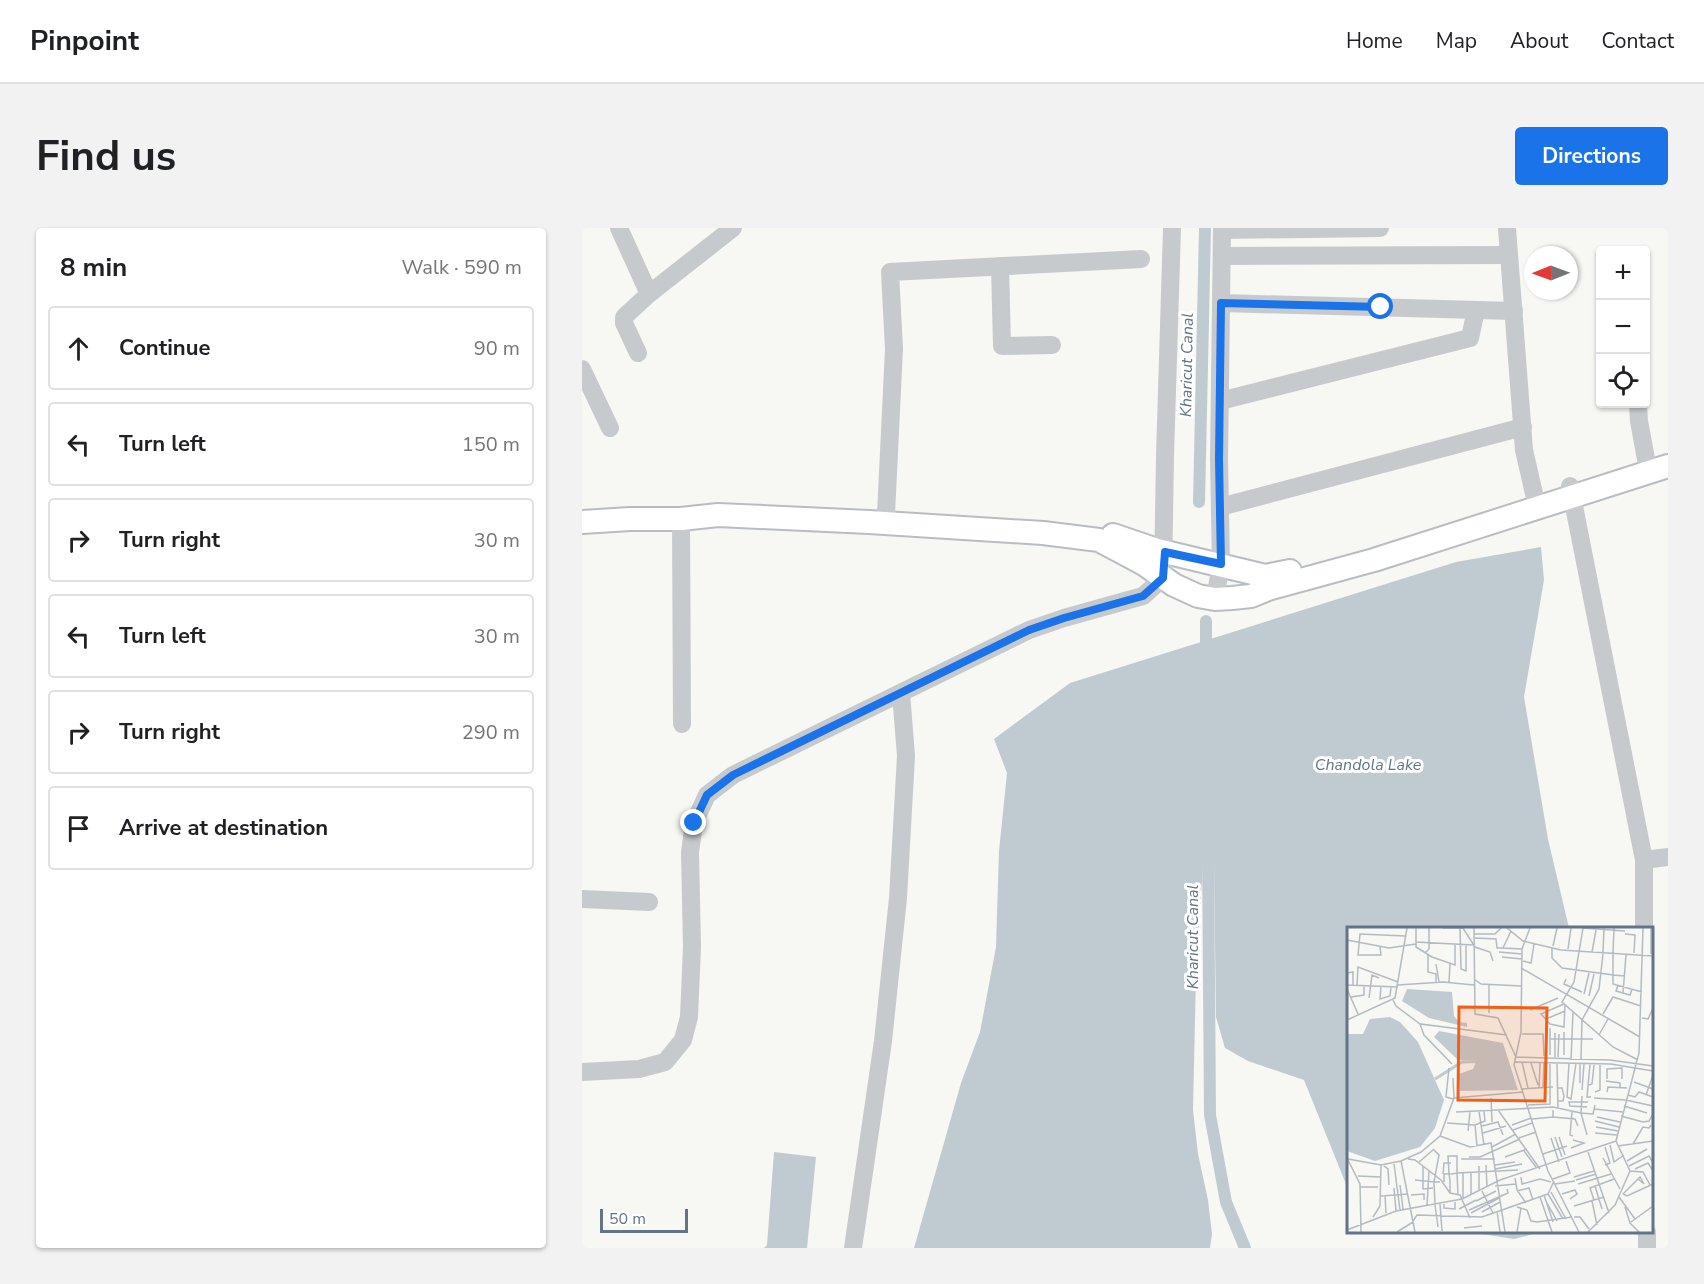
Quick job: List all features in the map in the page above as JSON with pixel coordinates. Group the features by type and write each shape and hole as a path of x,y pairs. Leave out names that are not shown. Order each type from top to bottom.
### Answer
{"main road":[{"path":"582,514 718,507 886,514 1044,525 1100,531 1165,552 1265,576 1309,567 1535,498 1572,492 1646,459 1668,452"},
{"path":"582,522 681,519 718,515 869,522 1077,537 1099,540 1198,596 1215,598 1251,596 1268,589 1385,557 1572,492 1668,466"}],"street":[{"path":"619,228 649,294"},
{"path":"638,353 624,323 624,317 628,311 711,236 733,228"},
{"path":"582,1072 639,1069 664,1062 683,1040 689,1017 692,946 690,852 694,823 707,795 733,775 1029,630 1143,596 1163,578 1172,228"},
{"path":"1215,598 1221,564 1222,229 1380,228"},
{"path":"1507,228 1524,450 1535,498"},
{"path":"1222,256 1509,255"},
{"path":"886,514 894,349 890,272 1142,259"},
{"path":"1000,266 1002,346 1052,345"},
{"path":"1221,303 1514,311"},
{"path":"1220,401 1470,338 1476,310"},
{"path":"584,377 610,429"},
{"path":"1638,408 1646,459"},
{"path":"1220,507 1523,427"},
{"path":"1572,492 1644,860 1644,927"},
{"path":"681,519 682,724"},
{"path":"853,1248 883,1041 898,898 906,756 901,693"},
{"path":"1644,860 1668,857"},
{"path":"582,899 649,902"}],"water":[{"name":"Chandola Lake","path":"1541,547 1544,580 1524,697 1548,839 1569,927 1347,927 1347,1187 1304,1080 1248,1061 1225,1048 1216,1017 1214,865 1203,864 1196,975 1193,1110 1198,1154 1208,1200 1212,1234 1210,1248 914,1248 961,1083 980,1032 996,947 999,851 1007,773 994,739 1070,683 1456,562"},
{"path":"774,1152 816,1157 807,1248 764,1248 767,1245"},
{"path":"1475,1233 1537,1233 1514,1239"}],"waterway":[{"name":"Kharicut Canal","path":"1199,502 1205,228"},
{"name":"Kharicut Canal","path":"1206,621 1206,655"},
{"name":"Kharicut Canal","path":"1208,849 1210,1115 1226,1202 1245,1248"}],"route":[{"path":"694,823 707,795 733,775 1029,630 1143,596 1163,578 1165,552 1221,564 1219,459 1221,303 1381,307"}]}
